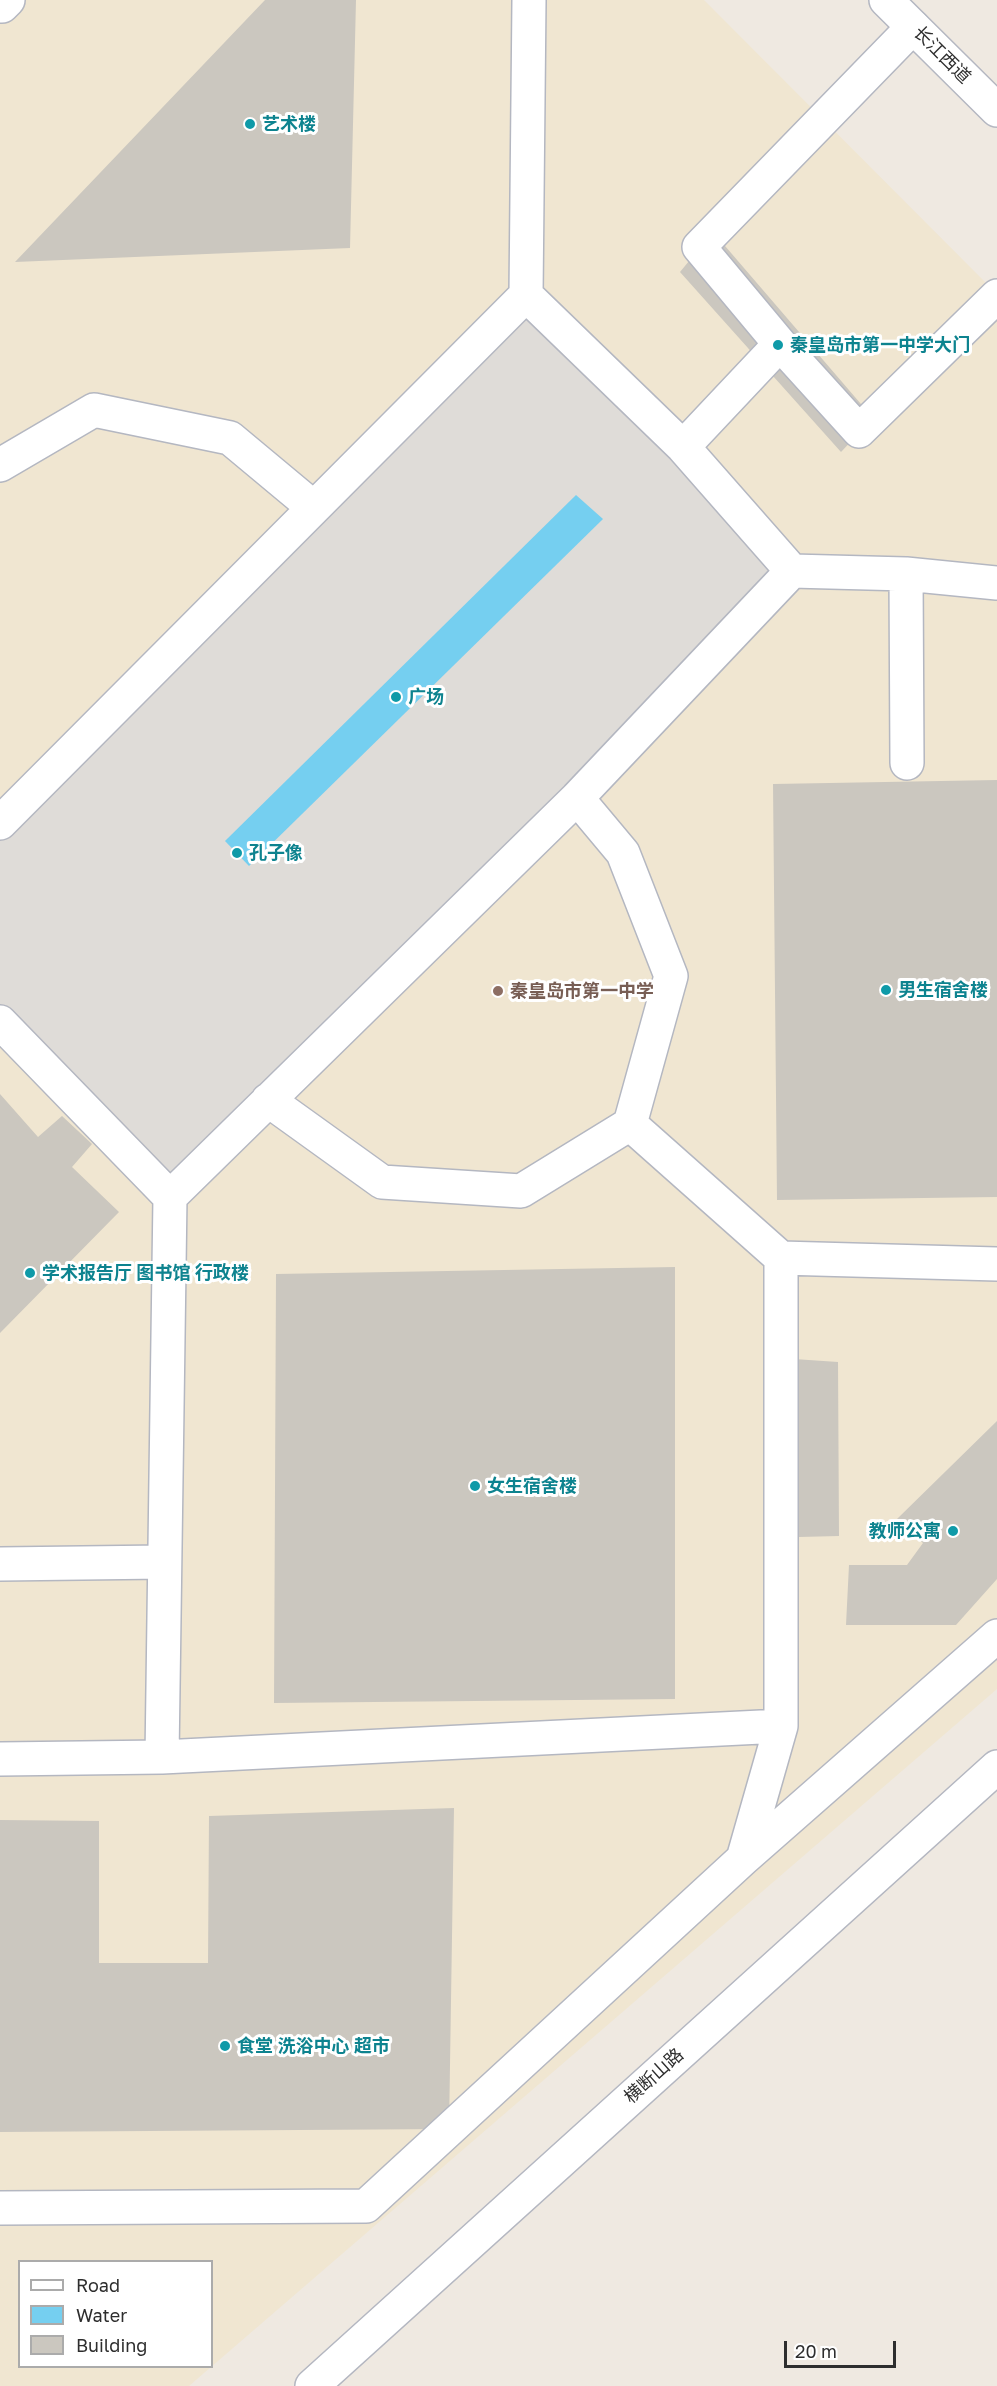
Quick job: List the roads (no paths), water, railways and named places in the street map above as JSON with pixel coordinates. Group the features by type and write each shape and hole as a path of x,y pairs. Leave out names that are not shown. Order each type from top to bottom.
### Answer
{"street":[{"path":"3,814 526,296 529,0"},
{"name":"长江西道","path":"886,0 997,110"},
{"path":"913,27 699,247 780,344 859,431 997,296"},
{"path":"526,296 683,447 792,571 906,574 997,582"},
{"path":"683,447 780,344"},
{"path":"0,465 93,410 230,438 314,508"},
{"path":"162,1757 170,1197 577,798 792,571"},
{"path":"906,574 907,763"},
{"path":"268,1100 382,1182 406,1184 521,1191 630,1124 671,976 623,853 577,798"},
{"path":"0,1022 170,1197"},
{"path":"630,1124 781,1258 997,1264"},
{"path":"743,1859 781,1726 781,1258"},
{"path":"0,1564 164,1562"},
{"path":"0,2208 366,2206 743,1859 997,1636"},
{"path":"0,1759 162,1757 781,1726"},
{"name":"横断山路","path":"312,2386 997,1767"}],"water":[{"path":"576,495 603,519 249,866 225,841"}],"place":[{"name":"艺术楼","path":"250,124"},
{"name":"秦皇岛市第一中学大门","path":"778,345"},
{"name":"广场","path":"396,697"},
{"name":"孔子像","path":"237,853"},
{"name":"男生宿舍楼","path":"886,990"},
{"name":"秦皇岛市第一中学","path":"498,991"},
{"name":"学术报告厅 图书馆 行政楼","path":"30,1273"},
{"name":"女生宿舍楼","path":"475,1486"},
{"name":"教师公寓","path":"953,1531"},
{"name":"食堂 洗浴中心 超市","path":"225,2046"}]}
